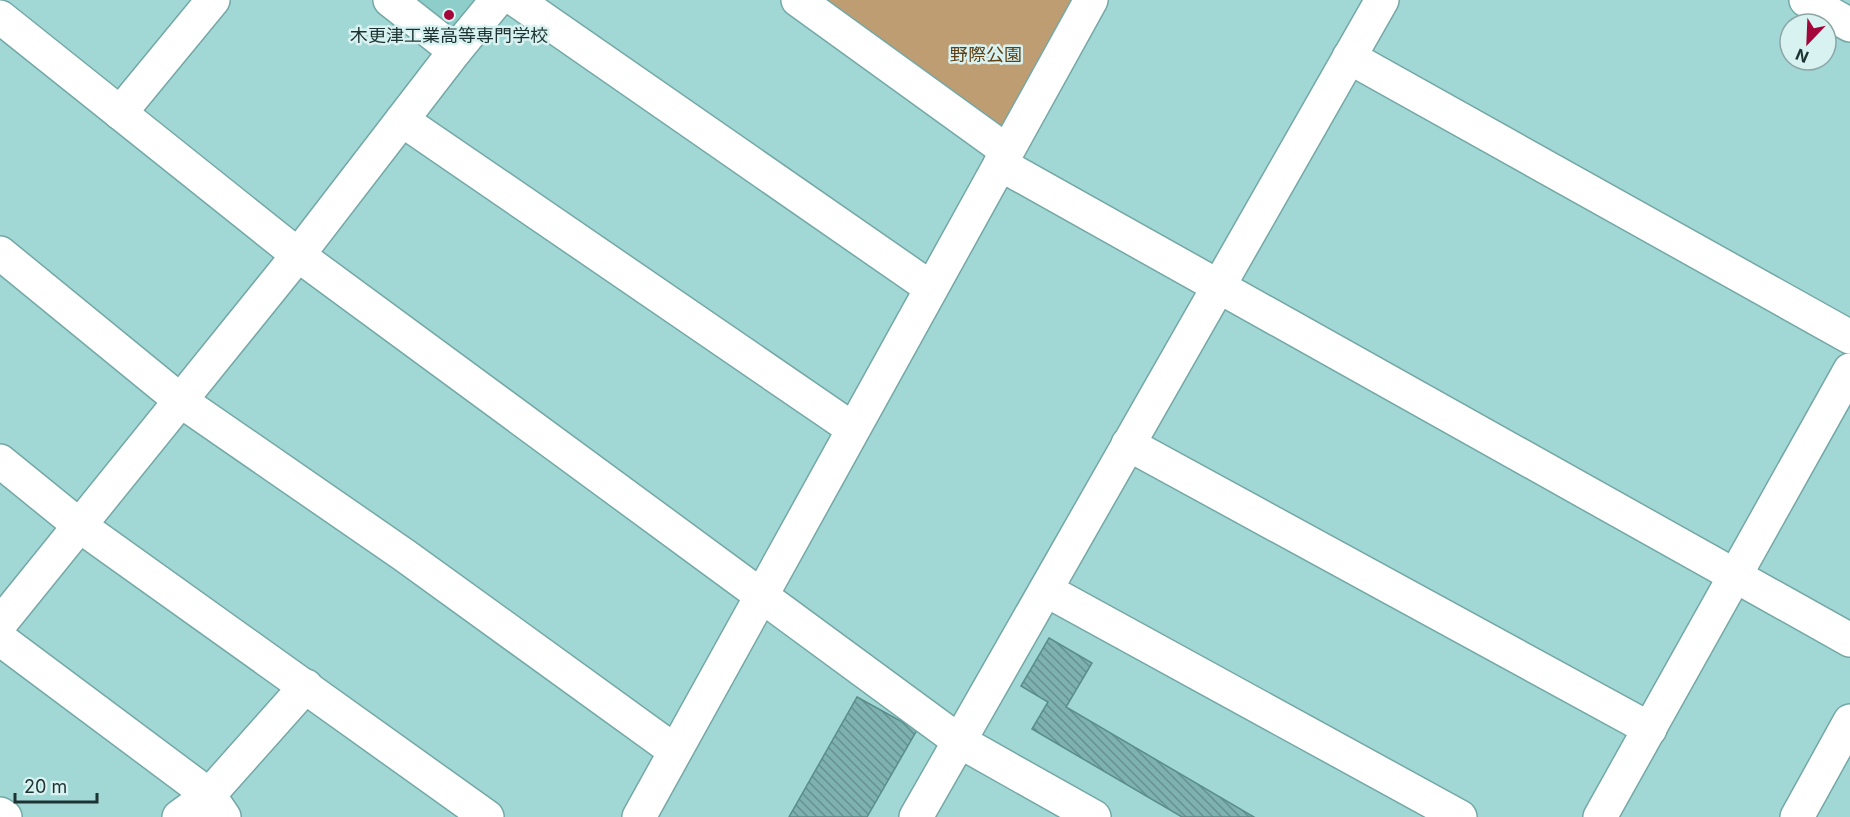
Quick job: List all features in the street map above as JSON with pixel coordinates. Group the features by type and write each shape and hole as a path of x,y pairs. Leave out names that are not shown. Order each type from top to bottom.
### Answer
{"street":[{"path":"120,113 213,0"},
{"path":"390,0 454,51"},
{"path":"0,624 298,255 454,51 497,0"},
{"path":"516,0 931,288"},
{"path":"798,0 1004,157 1218,287 1850,640"},
{"path":"639,817 1091,0"},
{"path":"916,817 1382,0"},
{"path":"1806,0 1850,25"},
{"path":"0,17 298,255 960,741 1094,817"},
{"path":"1350,57 1850,337"},
{"path":"402,120 853,429"},
{"path":"0,253 181,401 404,555 675,751"},
{"path":"1600,817 1850,370"},
{"path":"1128,444 1650,729"},
{"path":"0,461 80,526 487,817"},
{"path":"1046,590 1460,817"},
{"path":"0,639 216,806"},
{"path":"179,817 216,806 306,686"},
{"path":"1797,817 1850,721"},
{"path":"0,814 5,817"}],"shaded area":[{"name":"木更津工業高等専門学校","path":"415,0 477,0 452,29"}],"green space":[{"name":"野際公園","path":"819,0 1075,0 1004,130"}],"building":[{"path":"1049,638 1092,663 1066,707 1254,817 1182,817 1032,729 1048,702 1021,686"},
{"path":"857,697 917,730 867,817 789,817"}],"place":[{"name":"木更津工業高等専門学校","path":"449,15"}]}
